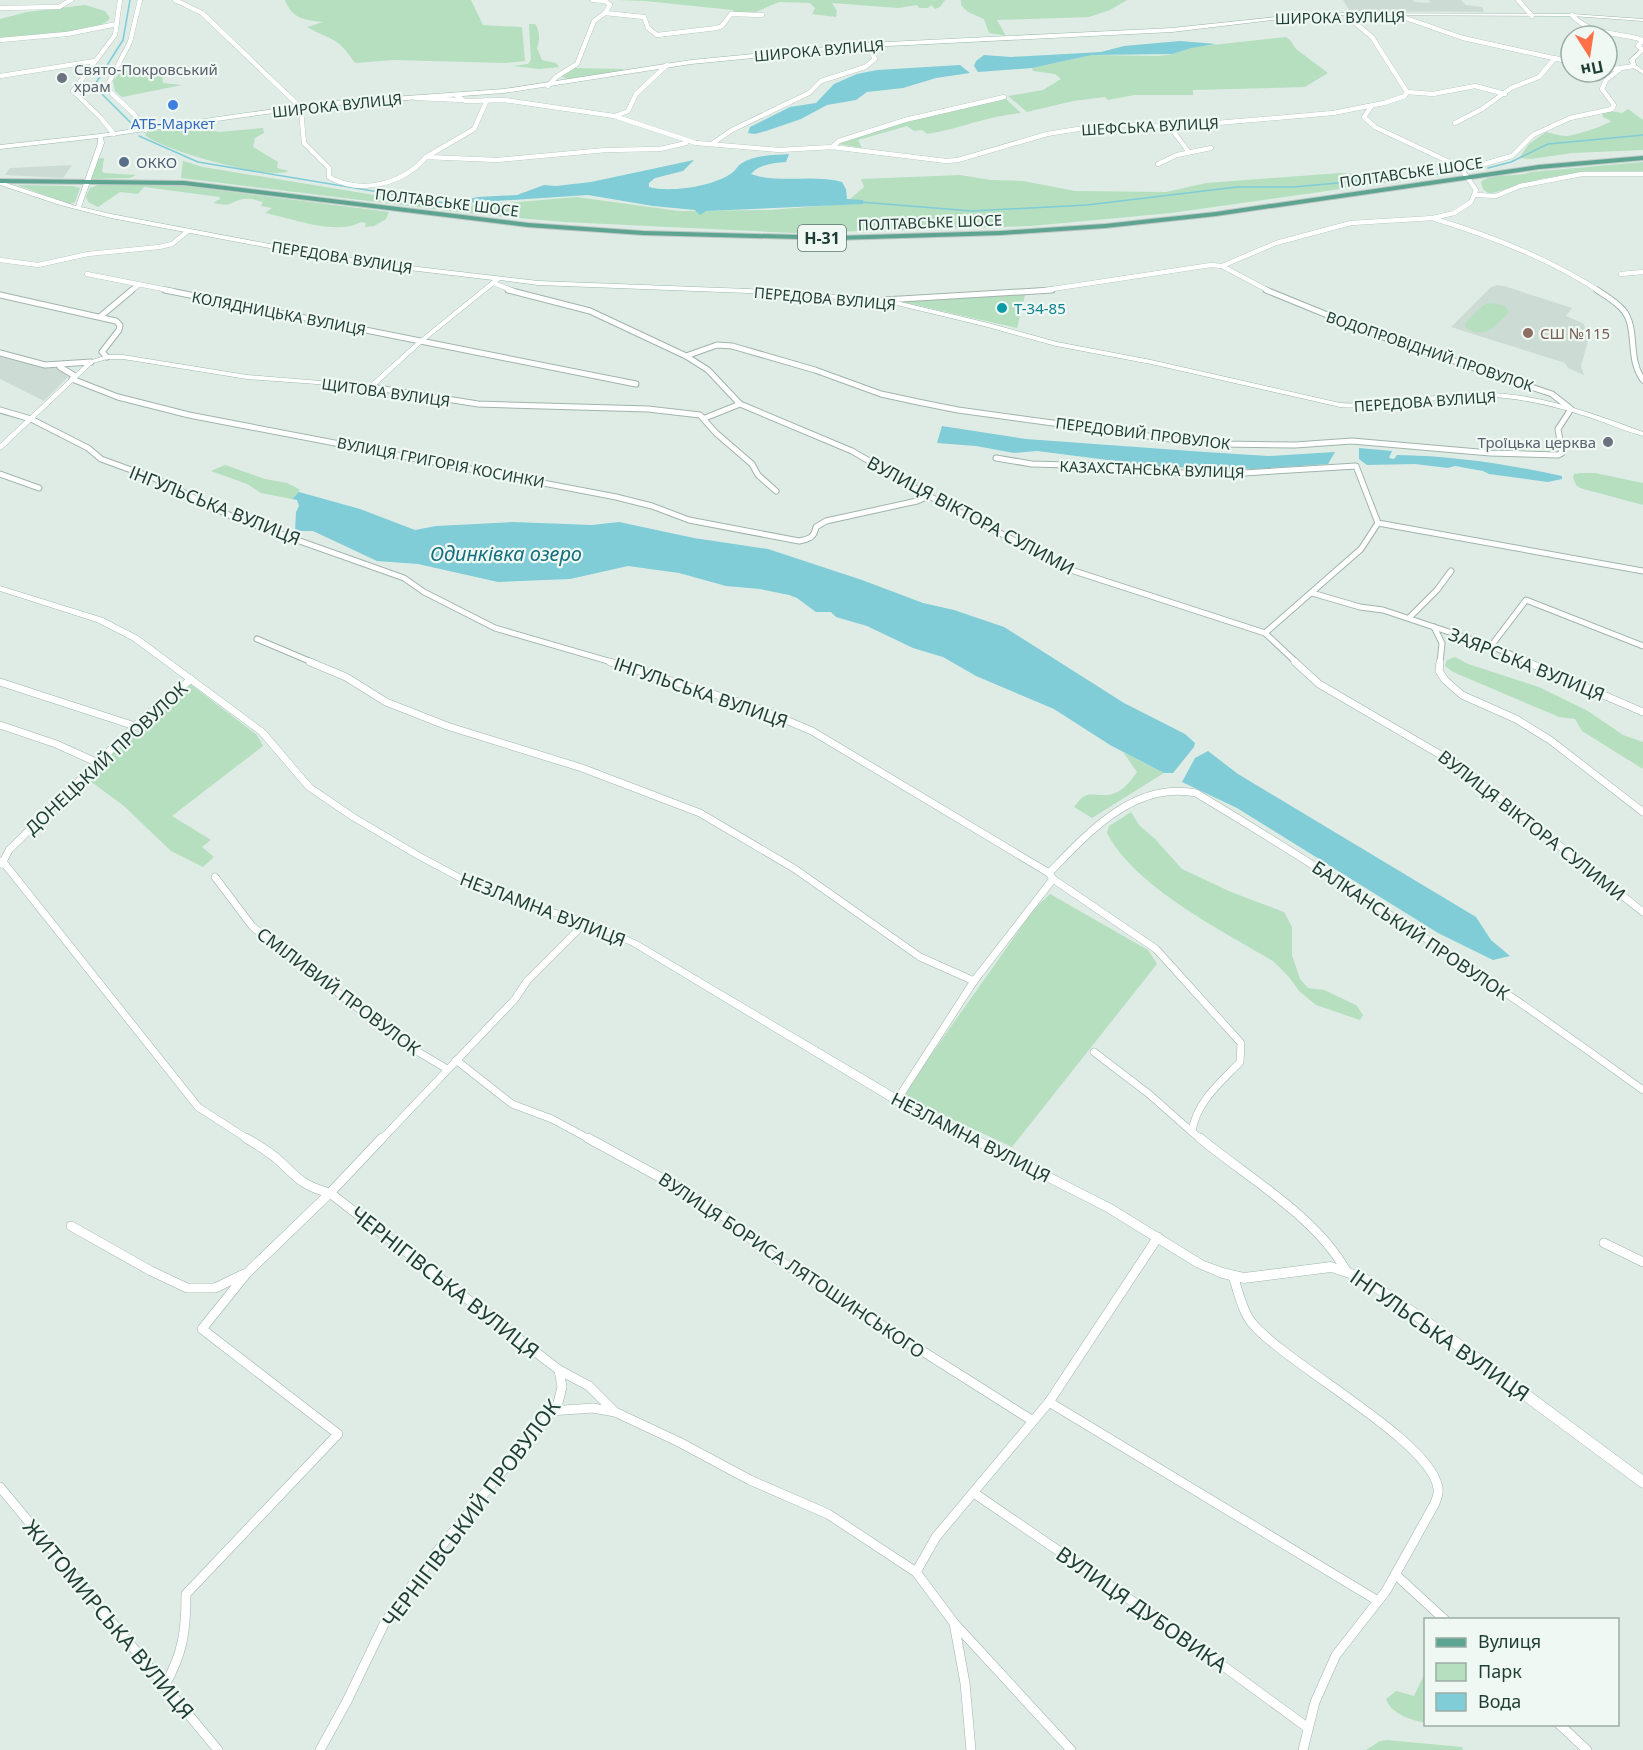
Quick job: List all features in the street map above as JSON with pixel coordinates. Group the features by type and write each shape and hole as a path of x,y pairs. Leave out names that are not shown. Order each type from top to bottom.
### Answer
{"main road":[{"name":"ПОЛТАВСЬКЕ ШОСЕ","path":"0,182 184,183 468,219 582,230 818,238 991,234 1105,226 1216,214 1579,162 1643,158"}],"street":[{"path":"0,8 59,7 71,0"},
{"path":"114,134 99,114 74,94 75,88 115,35 120,0"},
{"path":"140,0 130,42 106,88 143,122 145,130"},
{"path":"175,0 202,13 300,107 304,143 329,168 328,177 331,179 367,186 404,176 426,157 474,129 487,100"},
{"path":"548,86 556,77 578,64 594,21 605,13 609,4 593,0"},
{"path":"1518,0 1532,16"},
{"path":"605,13 644,17 648,28 657,35 717,28 722,26 731,14 762,15"},
{"name":"ШИРОКА ВУЛИЦЯ","path":"0,147 145,130 300,107 504,91 548,86 667,65 868,45 1163,30 1299,15 1572,15 1643,20"},
{"path":"1354,15 1360,26 1372,37 1407,92 1433,94 1475,86 1505,94"},
{"path":"1572,15 1578,23 1588,28 1643,40 1638,46 1643,49 1632,60 1634,66 1643,72"},
{"path":"1400,16 1418,24 1482,42 1559,59"},
{"path":"0,40 67,34 117,24"},
{"path":"713,143 732,130 809,93 821,81 865,67 875,59 868,45"},
{"path":"1455,123 1505,94 1511,88 1539,77 1555,58"},
{"path":"0,76 95,62"},
{"path":"614,116 628,111 636,94 667,65"},
{"path":"1619,70 1634,66"},
{"path":"1463,170 1512,156 1533,135 1570,118 1612,109 1614,105 1602,89 1604,84"},
{"path":"504,91 504,100"},
{"name":"ШЕФСЬКА ВУЛИЦЯ","path":"692,142 768,149 798,150 832,147 952,161 1047,134 1078,129 1125,125 1170,127 1347,112 1396,100 1405,96 1407,92"},
{"path":"456,95 465,100"},
{"path":"832,147 839,141 905,120 1004,97"},
{"path":"412,98 504,100 614,116 630,120 662,134 692,142"},
{"path":"1364,117 1372,106"},
{"path":"628,111 630,120"},
{"path":"1347,112 1364,117 1383,132 1444,158 1463,170 1476,190 1476,195 1463,209 1461,216"},
{"path":"1170,127 1188,151"},
{"path":"78,207 101,143 100,136"},
{"path":"426,157 497,160 606,150 660,149 692,142"},
{"path":"1158,164 1170,156 1211,148"},
{"path":"1476,195 1496,196 1520,186 1582,174 1643,174"},
{"name":"ПЕРЕДОВА ВУЛИЦЯ","path":"0,182 78,207 317,255 496,281 748,291 884,300 967,319 1074,348 1152,362 1340,405 1366,407 1482,395 1534,400 1571,409 1643,434"},
{"path":"884,300 907,296 1019,293 1211,265 1222,266 1276,243 1351,223 1433,218 1463,209"},
{"path":"1433,218 1512,246 1584,283 1622,308 1628,318 1635,366 1643,380"},
{"path":"1464,223 1472,230"},
{"path":"0,260 38,265 88,254 159,247 172,244 189,231"},
{"name":"ВОДОПРОВІДНИЙ ПРОВУЛОК","path":"1222,266 1269,291 1374,334 1552,394 1571,409"},
{"path":"1622,274 1643,272"},
{"name":"КОЛЯДНИЦЬКА ВУЛИЦЯ","path":"87,274 636,384"},
{"path":"371,387 420,342 496,281"},
{"name":"ВУЛИЦЯ ВІКТОРА СУЛИМИ","path":"496,281 502,288 590,311 686,356 708,370 740,404 852,451 929,496 1071,570 1265,633 1319,684 1458,765 1643,912"},
{"path":"101,316 138,285"},
{"path":"0,295 116,321 120,325 119,330 102,352 107,357"},
{"name":"ПЕРЕДОВИЙ ПРОВУЛОК","path":"686,356 717,345 732,346 815,370 881,394 918,402 958,410 1148,437 1222,444 1295,446 1352,441 1490,453 1558,455 1562,453 1558,429 1571,409"},
{"path":"0,352 26,362 60,367 91,362"},
{"name":"ЩИТОВА ВУЛИЦЯ","path":"0,448 73,377 91,362 107,357 123,357 247,377 371,387 443,400 511,405 631,407 688,413 705,418"},
{"name":"ВУЛИЦЯ ГРИГОРІЯ КОСИНКИ","path":"60,367 73,377 118,397 189,415 616,497 701,523 789,539 810,539 815,534 816,527 826,521 917,501 929,496"},
{"path":"740,404 705,418 716,433 752,464 758,475 776,491"},
{"name":"ІНГУЛЬСЬКА ВУЛИЦЯ","path":"0,410 31,419 88,448 101,459 156,479 235,518 404,578 424,592 495,628 665,677 755,707 812,731 1051,876 1156,949 1241,1042 1240,1062 1214,1089 1199,1110 1192,1124 1192,1132"},
{"name":"КАЗАХСТАНСЬКА ВУЛИЦЯ","path":"996,458 1032,464 1105,466 1143,472 1227,474 1356,466 1378,523"},
{"path":"0,474 39,488"},
{"path":"1265,633 1361,549 1378,523 1643,571"},
{"path":"1409,618 1437,590 1451,571"},
{"name":"НЕЗЛАМНА ВУЛИЦЯ","path":"0,588 100,620 135,638 262,732 309,787 353,817 477,887 520,903 586,922 634,943 897,1100 1109,1208 1200,1264 1233,1276 1261,1276 1331,1268 1346,1271"},
{"name":"ЗАЯРСЬКА ВУЛИЦЯ","path":"1312,593 1326,599 1383,610 1491,646 1643,712"},
{"path":"1491,646 1526,600 1643,646"},
{"path":"1432,626 1442,640 1439,671 1451,688 1525,724 1553,741 1643,813"},
{"path":"257,639 346,677 386,702 447,726 582,768 700,813 795,869 920,957 974,981"},
{"name":"ДОНЕЦЬКИЙ ПРОВУЛОК","path":"1,863 9,850 135,726 191,679"},
{"path":"0,682 135,726"},
{"path":"0,725 56,744 98,764"},
{"name":"БАЛКАНСЬКИЙ ПРОВУЛОК","path":"1051,876 1099,824 1118,810 1171,788 1183,788 1196,793 1277,840 1432,941 1643,1090"},
{"name":"ЧЕРНІГІВСЬКА ВУЛИЦЯ","path":"1,863 198,1107 275,1157 292,1175 310,1188 330,1193 559,1370 589,1386 615,1412 680,1442 750,1480 828,1514 916,1572 954,1623 1071,1750"},
{"path":"897,1100 974,981 1047,889 1051,876"},
{"name":"СМІЛИВИЙ ПРОВУЛОК","path":"215,877 252,926 270,941 405,1044 447,1069"},
{"path":"165,1684 181,1658 186,1635 186,1594 338,1434 202,1329 247,1273 330,1193 515,999 527,981 586,922"},
{"name":"ІНГУЛЬСЬКА ВУЛИЦЯ","path":"1094,1052 1323,1237 1343,1262 1346,1271 1381,1289 1643,1482"},
{"name":"ВУЛИЦЯ БОРИСА ЛЯТОШИНСЬКОГО","path":"456,1060 512,1104 552,1119 676,1186 728,1219 769,1254 1033,1421"},
{"path":"72,1226 151,1271 187,1288 215,1288 247,1273"},
{"path":"916,1572 936,1537 1049,1402 1158,1237"},
{"path":"1604,1243 1643,1262"},
{"path":"1233,1276 1250,1321 1277,1347 1366,1411 1400,1439 1434,1476 1438,1486 1438,1496 1396,1575 1336,1655 1315,1702 1303,1750"},
{"path":"215,1288 223,1303"},
{"name":"ЧЕРНІГІВСЬКИЙ ПРОВУЛОК","path":"320,1750 347,1701 385,1622 435,1554 558,1403 562,1392 559,1370"},
{"path":"1049,1402 1378,1601"},
{"path":"550,1411 592,1408 615,1412"},
{"name":"ЖИТОМИРСЬКА ВУЛИЦЯ","path":"0,1487 218,1750"},
{"name":"ВУЛИЦЯ ДУБОВИКА","path":"974,1493 1170,1627 1308,1728"},
{"path":"1396,1575 1443,1618"},
{"name":"ЧЕРНІГІВСЬКА ВУЛИЦЯ","path":"954,1623 965,1683 971,1750"},
{"path":"1560,1726 1587,1750"}],"shaded area":[{"path":"1343,0 1413,0 1430,3 1429,0 1461,0 1466,5 1482,7 1484,12 1350,11"},
{"path":"72,165 63,178 5,175 10,168"},
{"name":"СШ №115","path":"1497,285 1572,308 1566,316 1584,324 1588,341 1581,366 1584,375 1568,368 1565,363 1451,327 1491,287"},
{"path":"0,355 66,370 70,375 44,401 0,379"}],"green space":[{"path":"285,0 471,0 483,25 522,27 525,61 505,63 394,60 355,63 334,40 307,27 323,22 295,15"},
{"path":"617,0 945,0 940,7 935,9 931,5 928,8 919,8 917,5 898,8 832,3 837,11 836,17 812,14 815,8 810,3 779,2 751,14 735,13 733,10"},
{"path":"961,0 1127,0 1110,10 1089,17 997,20 1006,36 989,33 984,19 968,12 961,5"},
{"path":"85,5 105,11 110,18 91,29 76,32 0,39 0,19 27,12"},
{"path":"529,24 535,24 538,29 537,48 542,60 556,63 559,67 539,69 513,66 528,64 531,60"},
{"path":"1286,37 1296,49 1328,73 1305,87 1193,90 1193,95 1134,95 1108,100 1105,97 1073,101 1027,112 1008,96 1043,90 1061,79 1055,74 1033,71 1032,68 1092,55 1158,56 1194,47"},
{"path":"166,68 162,75 163,83 182,85 122,97 115,91 113,81 121,71"},
{"path":"574,68 623,69 624,71 569,80 561,76"},
{"path":"989,99 1006,99 1021,113 927,134 922,130 914,131 907,126 858,140 862,148 839,144 866,133"},
{"path":"1628,109 1643,120 1643,150 1519,158 1529,144 1546,132 1566,136 1583,132 1611,121 1603,117 1602,113 1610,111 1622,113"},
{"path":"210,123 214,131 219,132 263,128 264,133 255,138 253,147 278,162 277,168 289,171 261,172 216,162 193,156 145,135 147,132"},
{"path":"104,158 102,171 104,173 136,175 130,178 91,179 90,175 98,159"},
{"path":"183,161 203,167 441,206 576,197 679,211 771,210 844,204 864,187 861,179 960,175 991,180 1023,181 1075,191 1166,192 1206,183 1340,173 1413,177 1171,213 1031,226 793,233 564,222 475,214 181,178"},
{"path":"1643,162 1643,171 1582,172 1541,179 1489,194 1483,189 1481,182 1498,176"},
{"path":"100,184 185,186 389,212 386,219 374,226 365,227 366,223 361,222 351,226 326,227 265,213 272,208 261,206 263,202 253,199 238,200 227,205 213,203 220,197 144,187 138,194 120,192 98,207 88,202 86,196 90,188"},
{"path":"17,185 80,188 75,202 70,204"},
{"path":"1025,295 1017,328 898,301 913,297"},
{"path":"1485,304 1505,306 1509,312 1494,327 1478,333 1465,327 1465,323"},
{"path":"225,465 265,479 287,483 299,489 299,492 292,499 261,493 247,484 211,471"},
{"path":"1595,473 1643,483 1643,505 1580,488 1573,477 1574,474"},
{"path":"1455,657 1468,664 1539,687 1588,711 1623,735 1643,742 1643,769 1582,731 1575,719 1559,717 1453,672 1445,666 1447,660"},
{"path":"190,684 257,735 263,746 172,816 211,840 202,847 214,857 203,867 171,851 124,806 86,778"},
{"path":"1123,752 1164,773 1092,818 1074,807 1086,796 1112,794 1121,790 1128,783 1137,772"},
{"path":"1131,812 1139,825 1182,869 1231,892 1284,912 1292,927 1292,955 1300,979 1308,988 1324,990 1356,1005 1363,1015 1360,1020 1316,1005 1299,991 1273,961 1181,906 1137,871 1120,853 1107,833 1109,826"},
{"path":"1050,894 1148,950 1157,964 1012,1147 902,1096 1034,909"},
{"path":"1424,1675 1424,1723 1397,1713 1386,1699 1396,1691 1414,1696"},
{"path":"1380,1741 1462,1747 1463,1750 1366,1750"}],"water":[{"path":"1180,41 1216,44 1173,54 1092,55 1032,68 978,72 974,66 976,61 984,55 1011,57 1101,52 1124,46"},
{"path":"960,65 970,73 936,78 903,88 867,92 856,100 827,105 801,119 755,134 748,133 750,127 790,107 816,103 834,84 857,74 877,70"},
{"path":"789,154 786,162 762,166 751,174 773,178 842,182 846,189 847,199 863,200 863,204 706,211 700,215 695,210 653,206 588,195 448,203 478,197 517,195 544,185 591,182 694,160 683,171 655,178 649,183 649,187 658,189 680,189 715,182 752,158"},
{"path":"942,426 1026,439 1205,452 1268,456 1335,452 1328,464 1256,469 1163,467 1037,451 1014,453 976,446 937,443"},
{"path":"1359,448 1392,451 1389,458 1394,459 1397,455 1459,459 1562,476 1562,479 1548,482 1489,474 1455,466 1448,468 1415,464 1367,465 1359,459"},
{"name":"Одинківка озеро","path":"299,492 360,509 415,530 436,526 513,522 592,525 619,522 694,538 768,549 923,603 954,610 1004,627 1124,703 1185,734 1195,743 1194,747 1173,773 1164,773 1110,745 1054,709 976,676 943,657 913,648 867,626 836,617 831,612 816,612 789,595 760,589 726,586 679,573 628,566 570,579 498,582 418,564 377,561 313,531 295,531 296,512 299,506 297,500 292,499"},
{"path":"1208,751 1238,774 1476,917 1491,940 1510,956 1493,960 1438,933 1237,808 1182,782 1195,758"}],"waterway":[{"path":"130,0 123,40 94,86 134,126"},
{"path":"1488,168 1511,162 1548,144 1643,135"},
{"path":"139,136 198,162 451,204"},
{"path":"860,202 972,211 1087,205 1237,187 1293,187 1438,174"}],"place":[{"name":"Свято-Покровський храм","path":"62,78"},
{"name":"АТБ-Маркет","path":"173,105"},
{"name":"ОККО","path":"124,162"},
{"name":"Т-34-85","path":"1002,308"},
{"name":"СШ №115","path":"1528,333"},
{"name":"Троїцька церква","path":"1608,442"}]}
